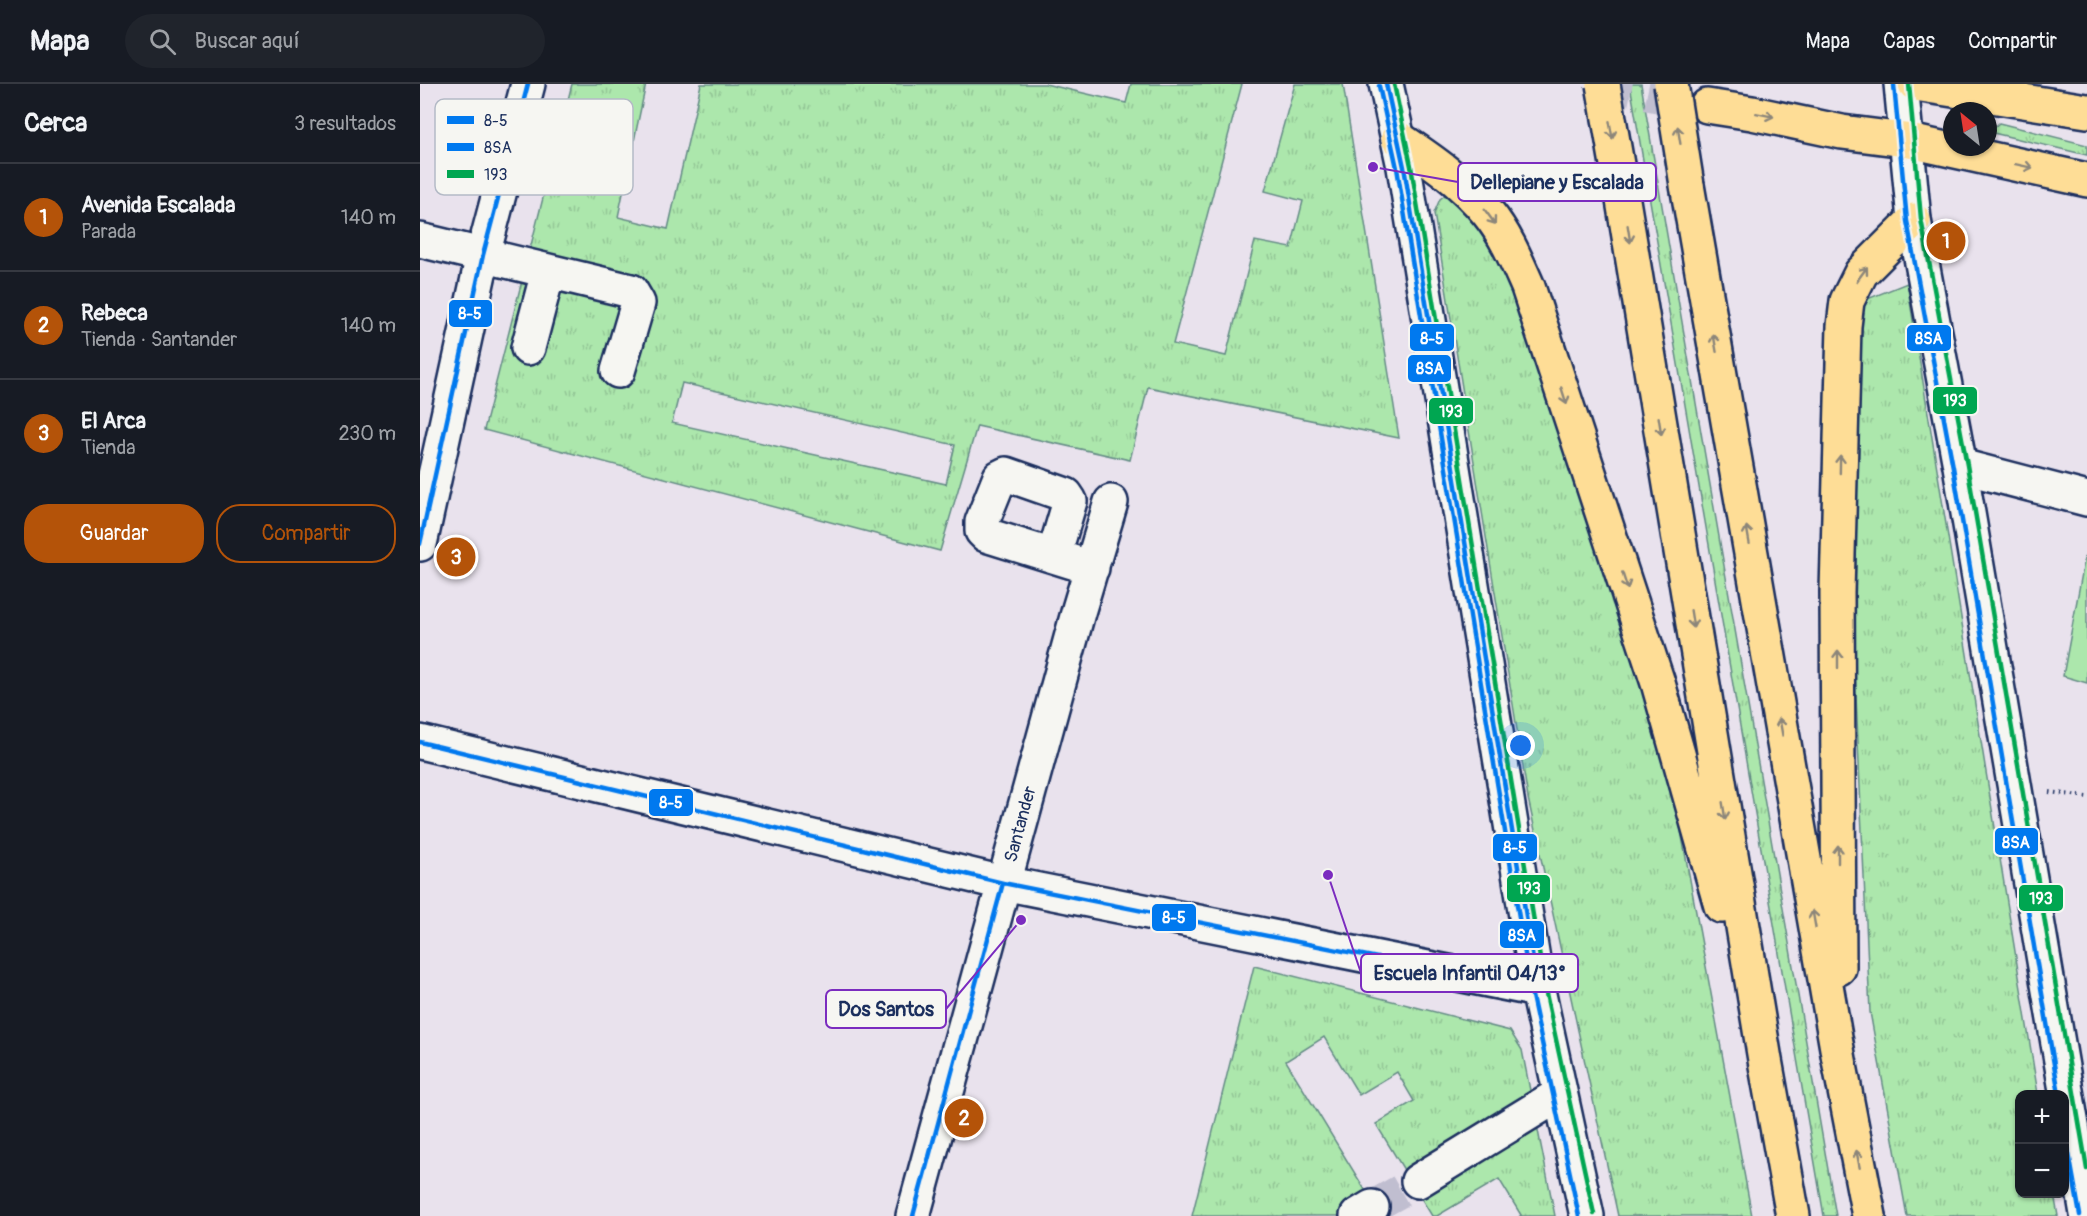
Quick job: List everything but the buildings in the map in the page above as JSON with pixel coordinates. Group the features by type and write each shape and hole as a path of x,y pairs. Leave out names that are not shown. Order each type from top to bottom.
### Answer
{"main road":[{"path":"1603,84 1793,1216"},
{"path":"1671,84 1839,1060 1869,1216"},
{"path":"1915,84 2087,111"},
{"path":"2055,84 2087,101"},
{"path":"1707,106 1842,132 1905,140 2087,180"},
{"path":"1398,138 1442,167 1483,207 1511,249 1528,287 1658,683 1765,1060"},
{"path":"1839,1060 1837,592 1844,326 1847,301 1861,273 1914,220"}],"street":[{"path":"524,99 528,84"},
{"path":"1386,84 1398,138 1442,397 1538,990 1587,1216"},
{"path":"1901,84 1914,220 2078,1103 2087,1214"},
{"path":"420,544 483,255 499,195"},
{"path":"420,240 631,291 638,303 618,371"},
{"path":"528,348 548,272"},
{"path":"1960,466 2087,499"},
{"name":"Santander","path":"913,1216 1079,609 1111,502"},
{"path":"1054,555 1092,568"},
{"path":"420,742 1004,883 1538,990"},
{"path":"1418,1182 1560,1094"}],"green space":[{"path":"572,84 646,84 633,146 633,99 568,99"},
{"path":"701,84 1045,84 1126,103 1131,84 1242,84 1173,344 1226,356 1255,241 1291,248 1303,201 1265,191 1295,84 1343,84 1399,438 1148,387 1130,460 977,426 940,551 484,430 544,195 623,195 618,217 668,229","holes":["682,383 955,445 946,484 672,423"]},
{"path":"1630,84 1641,84 1836,1216 1824,1216"},
{"path":"1999,123 2087,145 2087,155 1997,134"},
{"path":"1449,192 1494,232 1596,536 1674,793 1752,1216 1618,1216 1528,798 1434,213 1440,199"},
{"path":"1907,283 2037,1090 2015,1090 2015,1198 2055,1198 2058,1216 1907,1216 1870,1012 1855,674 1857,326 1865,300"},
{"path":"2085,557 2087,557 2087,683 2063,676"},
{"path":"1254,966 1510,1031 1522,1050 1555,1216 1520,1216 1499,1179 1437,1216 1432,1216 1376,1124 1414,1101 1397,1072 1359,1095 1324,1037 1286,1061 1381,1216 1192,1216"}],"tunnel":[{"path":"1599,84 1701,105"},
{"path":"1372,1207 1418,1181"}],"transit line":[{"name":"8-5","path":"524,99 528,84"},
{"name":"8-5","path":"420,742 1003,883 1538,990 1404,167 1386,84"},
{"name":"193","path":"1394,84 1411,166 1545,989 1594,1214"},
{"name":"193","path":"1909,84 1921,219 1967,465 2087,1169"},
{"name":"8SA","path":"1894,85 1907,221 1953,467 2058,1090"},
{"name":"8SA","path":"1379,86 1397,168 1531,991 1579,1216"},
{"name":"8-5","path":"420,544 483,255 499,195"},
{"name":"8-5","path":"913,1216 1003,883"},
{"name":"8SA","path":"2067,1144 2080,1215"}],"place":[{"name":"Dellepiane y Escalada","path":"1373,167"},
{"name":"Avenida Escalada","path":"1946,241"},
{"name":"El Arca","path":"456,557"},
{"name":"Escuela Infantil 04/13°","path":"1328,875"},
{"name":"Dos Santos","path":"1021,920"},
{"name":"Rebeca","path":"964,1118"}]}
